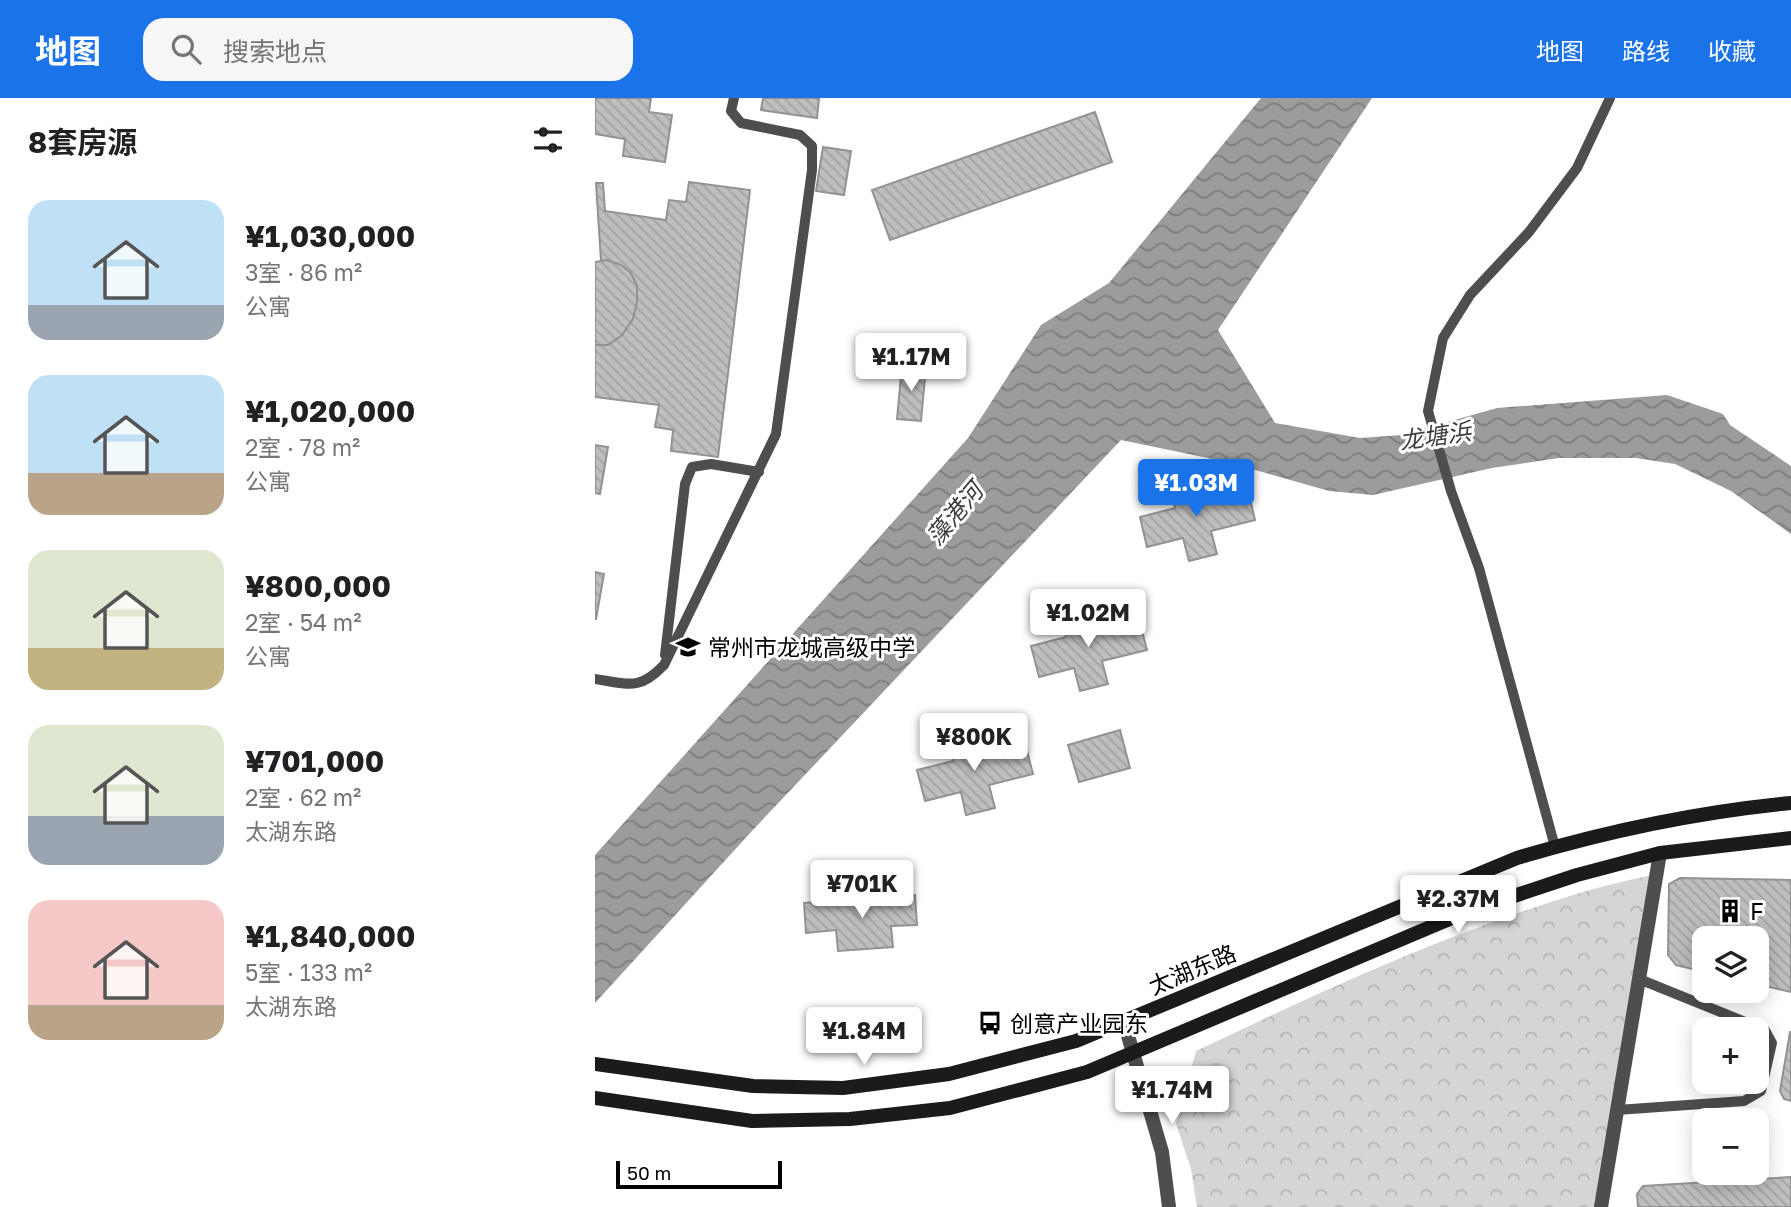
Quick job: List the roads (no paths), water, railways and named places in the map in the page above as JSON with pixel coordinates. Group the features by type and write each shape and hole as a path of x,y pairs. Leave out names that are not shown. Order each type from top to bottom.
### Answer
{"main road":[{"name":"太湖东路","path":"598,1064 753,1086 843,1088 949,1074 1076,1041 1458,881 1555,847 1656,822 1739,808 1791,803"},
{"path":"595,1098 752,1121 850,1119 950,1108 1087,1072 1466,912 1551,884 1660,853 1791,838"}],"street":[{"path":"1601,1207 1660,853"},
{"path":"1124,1022 1162,1152 1169,1207"}],"lane":[{"path":"595,679 628,684 649,681 664,665 776,434 812,170 812,146 800,135 741,123 731,111 734,98"},
{"path":"1555,847 1479,568 1451,491 1428,411 1443,338 1470,295 1529,232 1577,168 1610,98"},
{"path":"664,665 685,484 692,467 711,464 759,472"},
{"path":"1617,1110 1744,1101 1761,1091 1772,1043 1765,1030 1639,979"}],"water":[{"path":"1261,98 1372,98 1218,330 1275,423 1360,438 1401,435 1497,408 1667,395 1723,414 1730,425 1791,466 1791,534 1731,491 1675,464 1636,458 1559,458 1492,468 1373,495 1329,491 1227,462 1121,440 751,832 595,1003 595,855 968,438 1041,325 1109,283"}],"place":[{"name":"常州市龙城高级中学","path":"688,647"},
{"name":"F","path":"1730,911"},
{"name":"创意产业园东","path":"990,1023"}],"water label":[{"name":"龙塘浜","path":"1435,435"},
{"name":"藻港河","path":"954,513"}]}
